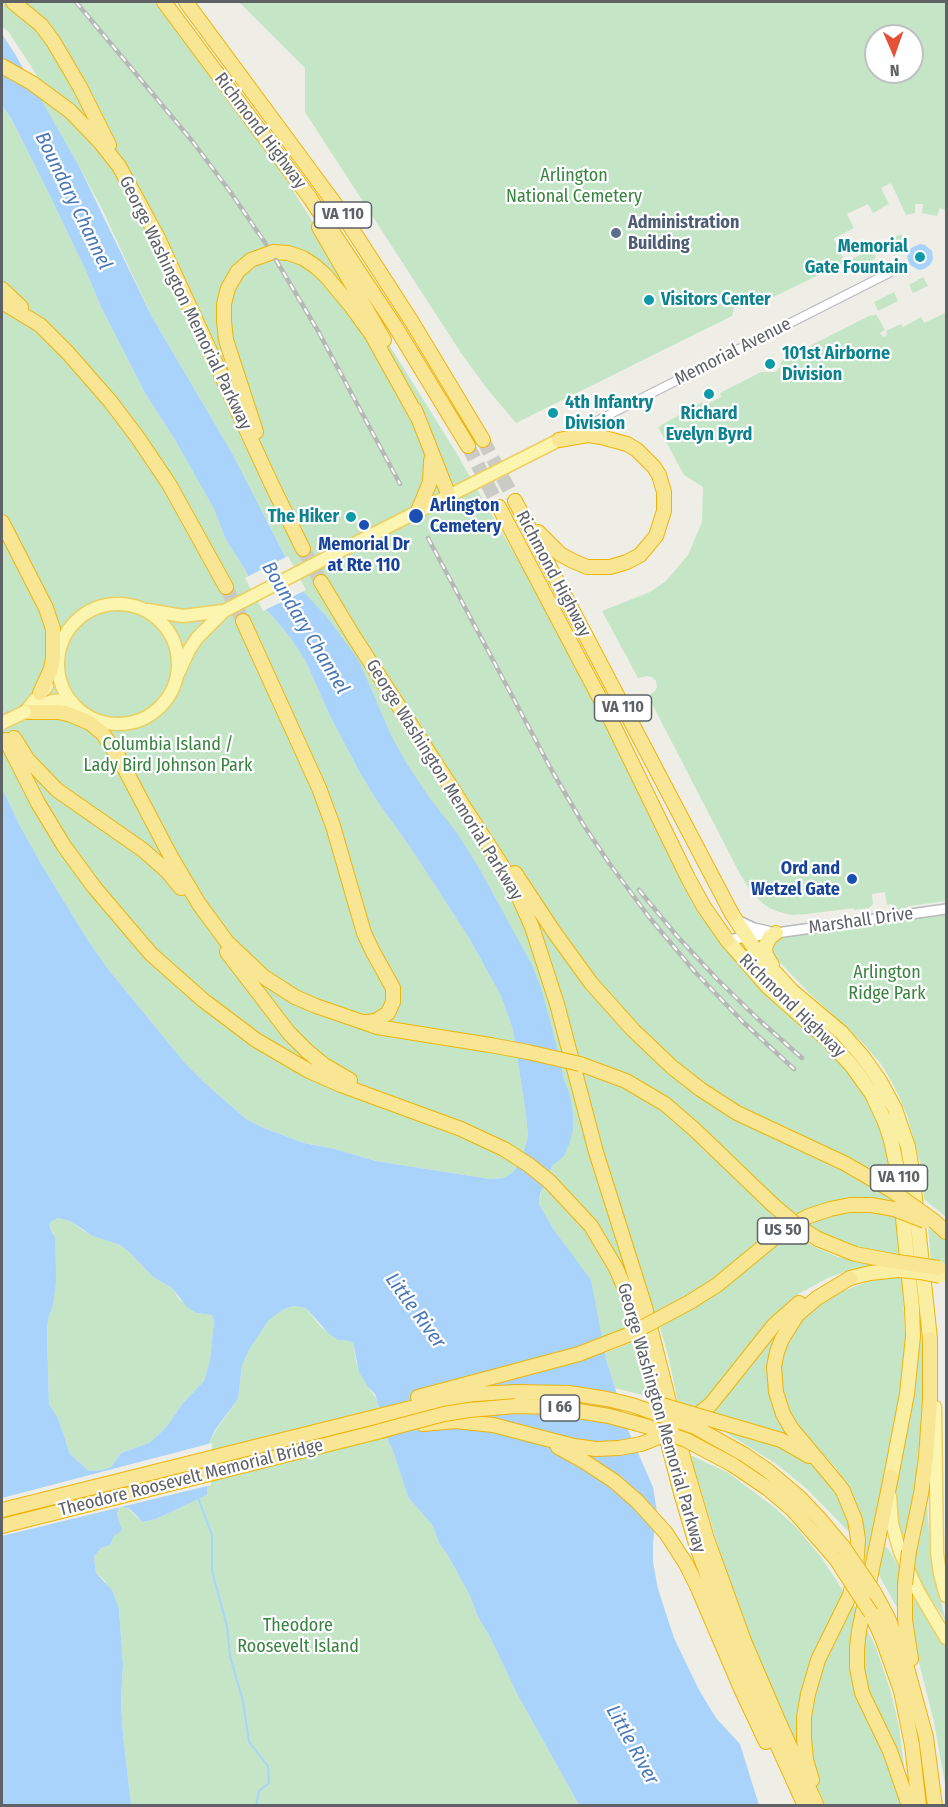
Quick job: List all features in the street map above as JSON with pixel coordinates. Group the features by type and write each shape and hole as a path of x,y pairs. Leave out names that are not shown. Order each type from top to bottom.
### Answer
{"highway":[{"path":"13,2 34,18 53,41 80,87 118,166"},
{"name":"Richmond Highway","path":"164,2 310,198 395,326 468,446"},
{"name":"Richmond Highway","path":"186,2 342,212 483,440"},
{"name":"George Washington Memorial Parkway","path":"2,66 45,91 82,122 118,166 138,198 303,549"},
{"path":"270,142 385,341 401,374 449,496"},
{"path":"271,483 229,348 224,321 226,296 232,280 245,264 259,256 273,252 296,255 310,261 321,271 372,335 417,416"},
{"path":"2,289 96,384 138,438 182,506 226,587"},
{"path":"2,302 40,325"},
{"name":"Richmond Highway","path":"559,440 588,435 627,444 645,457 658,475 664,492 664,511 656,536 640,555 610,567 587,567 560,554 549,544 515,501 746,937 781,979 842,1034 863,1057 880,1081 900,1122 908,1147 930,1339"},
{"path":"418,511 431,478 432,466 428,445"},
{"name":"Richmond Highway","path":"499,507 607,712 704,907 727,940 766,986 829,1041 852,1066 872,1094 885,1122 899,1178 912,1308 907,1394 891,1477"},
{"path":"2,522 41,598 52,625 54,648 51,669 40,693"},
{"name":"George Washington Memorial Parkway","path":"321,582 499,861 517,893 539,945 596,1152 645,1307 684,1461 707,1539 751,1658 817,1806"},
{"path":"41,598 53,613 64,637"},
{"path":"243,621 320,788 364,933 393,988 393,1002 384,1017 371,1022 358,1020"},
{"path":"25,712 64,713 85,720 99,730 117,756 205,914 236,953 275,984 316,1006 377,1027 528,1052 580,1064 626,1081 665,1104 772,1204 799,1227 818,1239 855,1254 898,1266 943,1273"},
{"path":"93,718 113,738 117,756"},
{"name":"George Washington Memorial Parkway","path":"205,914 187,897 167,871 144,850 57,790 9,738 38,803 94,888 145,948 189,989 240,1030 295,1064 341,1085 475,1135 518,1157 550,1182 591,1226 609,1254 622,1281 637,1326 673,1465 699,1552 742,1665 805,1806"},
{"path":"475,822 500,850 591,983 618,1015 658,1055 688,1080 731,1110 844,1163 891,1190 940,1228"},
{"path":"217,931 228,954 279,1023 307,1051 342,1076 394,1098 433,1118"},
{"path":"777,933 768,939 765,950 766,956 781,979"},
{"name":"Theodore Roosevelt Memorial Bridge","path":"217,1455 339,1417 564,1359 603,1346 646,1327 690,1302 723,1280 774,1237 809,1216 830,1209 850,1205 872,1205 913,1215 940,1228"},
{"path":"538,1436 586,1448 619,1448 651,1441 669,1434 711,1404 785,1315 814,1294 850,1278 898,1266"},
{"path":"823,1806 806,1760 804,1738 806,1707 810,1684 818,1660 850,1595 856,1570 857,1529 843,1491 791,1428 783,1414 776,1392 774,1367 782,1339 797,1315 817,1298 850,1278"},
{"path":"923,1723 904,1620 909,1551 926,1457 930,1401 930,1339"},
{"path":"516,1392 555,1386 593,1389 630,1396 789,1444 802,1451 827,1471"},
{"name":"Theodore Roosevelt Memorial Bridge","path":"2,1510 435,1402 475,1394 542,1391 582,1395 639,1407 695,1427 745,1455 799,1497 818,1516 840,1553"},
{"name":"Theodore Roosevelt Memorial Bridge","path":"2,1526 444,1414 505,1406 553,1407 609,1416 649,1427 699,1446 767,1488 840,1553"},
{"name":"Theodore Roosevelt Memorial Bridge","path":"380,1431 434,1423 466,1422 502,1426 538,1436"},
{"path":"538,1436 585,1462 626,1492 657,1522 698,1586 742,1691 798,1806"},
{"path":"891,1477 857,1640 857,1668 862,1693 887,1744 909,1806"},
{"name":"I 66","path":"840,1553 874,1592 908,1668 923,1723 935,1806"},
{"name":"I 66","path":"840,1553 850,1580 883,1640 901,1691 912,1745 919,1806"}],"main road":[{"name":"Memorial Avenue","path":"175,681 193,644 219,613 559,440"},
{"path":"2,723 52,701 65,700 72,702 93,718 120,722 146,718 164,703 175,681 176,660 171,640 158,622 144,609 119,603 102,605 80,616 71,625 64,637 53,676 25,712"},
{"name":"Memorial Avenue","path":"144,609 177,616 219,613"},
{"path":"59,658 61,681 72,702"},
{"name":"VA 110","path":"930,1339 935,1382 937,1553 946,1596"},
{"name":"VA 110","path":"891,1477 892,1524 900,1552 918,1591 946,1638"}],"street":[{"name":"Memorial Avenue","path":"559,440 889,273"},
{"name":"Marshall Drive","path":"727,940 946,909"},
{"name":"Marshall Drive","path":"732,914 751,927 777,933"}],"green space":[{"path":"2,2 159,2 236,99 454,449 614,727 727,940 864,1081 899,1178 894,1209 819,1212 740,1267 603,1345 570,1253 539,1204 558,1096 378,724 303,591 232,453 152,317 102,209 40,99 36,74 8,31 2,27"},
{"name":"Arlington National Cemetery","path":"239,2 946,2 946,211 940,208 937,216 922,213 923,204 915,204 915,213 906,215 891,183 881,188 889,204 873,213 868,204 847,214 854,228 833,239 845,262 755,306 748,303 739,305 734,308 732,316 516,423 461,353 305,112 305,68"},
{"name":"Columbia Island / Lady Bird Johnson Park","path":"2,105 12,120 48,192 101,307 145,393 214,509 226,540 244,568 265,609 291,639 306,662 330,716 360,773 469,938 501,996 513,1030 528,1136 521,1161 513,1172 504,1178 490,1179 376,1161 304,1143 246,1119 185,1063 108,969 43,867 2,788"},
{"path":"901,234 906,242 891,250 887,241"},
{"path":"872,249 876,258 856,268 852,259"},
{"path":"923,277 928,286 913,293 909,285"},
{"path":"894,292 898,301 878,311 874,302"},
{"path":"945,313 946,901 897,910 896,906 887,905 885,892 872,894 873,904 869,908 792,915 779,912 760,901 740,874 648,696 655,691 656,681 647,676 638,678 602,611 650,592 666,581 688,555 702,522 703,487 684,475 658,427 702,402 704,406 721,397 720,393 761,372 776,372 782,360 871,315 876,314 885,330 880,333 883,337 887,335 886,331 901,324 903,327 921,317 924,323"},
{"name":"Arlington Ridge Park","path":"946,914 946,1217 924,1199 923,1173 907,1115 881,1064 861,1041 810,994 771,953 772,942 778,937"},
{"path":"862,1210 895,1215 899,1257 872,1253 823,1235 804,1223 836,1213"},
{"path":"58,1218 70,1221 84,1231 120,1245 153,1277 172,1288 179,1299 196,1313 212,1315 214,1321 210,1360 204,1381 183,1403 167,1426 149,1443 121,1453 111,1467 102,1470 89,1471 70,1454 58,1418 49,1404 47,1334 48,1320 53,1305 54,1234 49,1225"},
{"path":"928,1228 946,1239 946,1267 931,1261"},
{"path":"789,1232 838,1257 881,1266 844,1272 800,1293 764,1326 698,1410 678,1402 660,1327 685,1311"},
{"path":"902,1276 906,1355 869,1563 863,1555 857,1507 851,1491 835,1467 799,1428 792,1417 782,1391 780,1366 784,1349 798,1322 827,1297 873,1280"},
{"name":"Theodore Roosevelt Island","path":"293,1306 306,1308 320,1326 338,1340 353,1343 356,1362 376,1398 388,1441 408,1497 433,1526 439,1543 469,1594 478,1617 516,1692 579,1805 131,1805 121,1702 123,1664 119,1609 105,1581 96,1573 94,1557 101,1548 110,1545 119,1507 127,1508 142,1522 156,1519 207,1495 209,1443 238,1399 242,1366 249,1350 268,1321 282,1310"},
{"path":"918,1310 923,1352 924,1398 914,1496 903,1544 897,1521 895,1489"},
{"path":"787,1319 771,1357 800,1445 708,1414"},
{"path":"635,1341 650,1397 615,1388 606,1359 605,1353"},
{"path":"723,1426 764,1438 812,1462 841,1496 853,1536 807,1489 775,1463 725,1432"},
{"path":"690,1455 727,1472 774,1507 797,1528 821,1557 844,1592 813,1655 806,1676 800,1705 802,1751 796,1747 738,1610"},
{"path":"926,1490 931,1562 946,1621 913,1572"},
{"path":"883,1547 889,1550 900,1569 900,1613 876,1570"},
{"path":"909,1590 946,1646 946,1790 934,1722 913,1639"},
{"path":"852,1601 857,1610 851,1644 884,1753 903,1805 826,1806 812,1767 807,1741 814,1679"},
{"path":"864,1625 875,1645 891,1692 899,1727 905,1774 862,1672"}],"water":[{"path":"2,34 79,166 152,317 232,453 303,591 326,616 358,659 391,735 405,761 457,833 479,868 531,963 540,985 553,1032 573,1115 570,1142 564,1156 552,1166 540,1194 539,1204 554,1230 591,1280 606,1359 628,1430 653,1487 657,1512 653,1562 658,1589 674,1638 699,1690 716,1718 740,1744 759,1805 579,1805 516,1692 478,1617 469,1594 439,1543 433,1526 408,1497 388,1441 375,1394 359,1372 353,1343 338,1340 329,1334 306,1308 293,1306 282,1310 268,1321 249,1350 242,1366 238,1399 215,1430 209,1443 207,1495 156,1519 142,1522 128,1508 119,1507 117,1515 122,1530 114,1535 110,1545 101,1548 94,1557 96,1573 112,1590 119,1609 123,1664 121,1702 131,1805 2,1805 2,788 43,867 108,969 185,1063 246,1119 304,1143 376,1161 490,1179 504,1178 513,1172 521,1161 528,1136 513,1030 501,996 469,938 360,773 330,716 306,662 291,639 265,609 244,568 226,540 214,509 145,393 101,307 48,192 12,120 2,105","holes":["58,1218 70,1221 93,1236 120,1245 153,1277 172,1288 187,1307 196,1313 212,1315 214,1321 210,1360 204,1381 183,1403 167,1426 149,1443 121,1453 111,1467 102,1470 89,1471 70,1454 58,1418 49,1404 47,1334 56,1282 55,1238 49,1225"]},
{"name":"Memorial Gate Fountain","path":"920,244 932,251 933,259 930,265 919,270 910,265 907,257 911,248"}],"pier":[{"path":"288,556 306,590 263,611 245,578"},
{"path":"212,1443 211,1485 2,1536 2,1498"}],"waterway":[{"path":"198,1498 212,1535 212,1571 227,1626 230,1656 243,1701 249,1742 268,1766 269,1783 259,1791 256,1806"}],"tunnel":[{"path":"483,440 515,501"},
{"path":"468,446 499,507"},
{"path":"303,549 321,582"},
{"path":"226,587 243,621"},
{"path":"2,714 13,736"}],"railway":[{"path":"76,2 193,142 266,244"},
{"path":"276,260 318,331 400,484"},
{"path":"428,538 551,769 609,863 649,917 695,972 744,1023 794,1069"},
{"path":"639,890 717,979 802,1058"}],"place":[{"name":"Administration Building","path":"616,233"},
{"name":"Memorial Gate Fountain","path":"920,257"},
{"name":"Visitors Center","path":"649,300"},
{"name":"101st Airborne Division","path":"770,364"},
{"name":"Richard Evelyn Byrd","path":"709,394"},
{"name":"4th Infantry Division","path":"553,413"},
{"name":"Arlington Cemetery","path":"416,516"},
{"name":"The Hiker","path":"351,517"},
{"name":"Memorial Dr at Rte 110","path":"364,525"},
{"name":"Ord and Wetzel Gate","path":"852,879"}],"water label":[{"name":"Boundary Channel","path":"73,201"},
{"name":"Boundary Channel","path":"305,628"},
{"name":"Little River","path":"415,1311"},
{"name":"Little River","path":"632,1745"}]}
